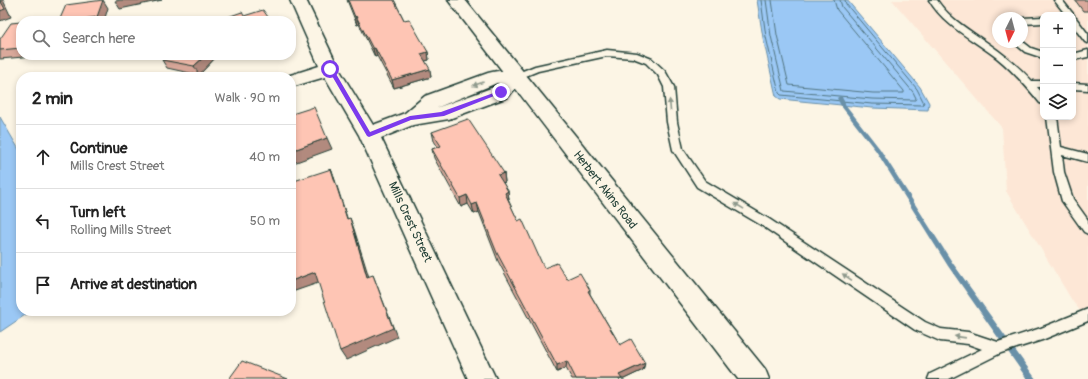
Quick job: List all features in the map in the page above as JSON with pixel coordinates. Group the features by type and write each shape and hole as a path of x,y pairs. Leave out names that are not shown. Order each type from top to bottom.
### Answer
{"street":[{"name":"Mills Crest Street","path":"298,0 330,69 369,135 482,379"},
{"name":"Herbert Akins Road","path":"456,0 755,379"},
{"path":"296,79 330,69"},
{"path":"369,135 410,118 442,114 501,92 516,77"}],"lane":[{"path":"932,0 942,14 951,23 1009,62 1040,97"},
{"path":"1058,0 1067,12"},
{"path":"1028,21 1040,20"},
{"path":"1076,24 1088,40"},
{"path":"1025,48 1040,54"},
{"path":"516,77 542,68 607,53 634,55 649,61 662,73 669,87 672,122 678,150 701,184 765,222 920,326 940,335 968,338 998,348"},
{"path":"1076,57 1086,55 1088,53"},
{"path":"1030,84 1040,84"},
{"path":"1076,86 1088,87"},
{"path":"1052,120 1059,172 1068,201 1088,229"},
{"path":"1056,150 1088,158"},
{"path":"935,379 944,373 998,348 1042,334 1088,315"}],"shaded area":[{"path":"892,0 1088,0 1088,320 1073,302 1006,191 1002,128"}],"water":[{"path":"757,0 847,0 920,87 929,103 928,110 872,108 780,99 776,96 763,38"},
{"path":"0,117 16,144 16,316 24,316 0,332"}],"building":[{"path":"0,0 5,9 0,11"},
{"path":"103,0 97,16 61,16 66,5"},
{"path":"348,0 394,0 404,20 409,19 428,52 421,54 430,69 392,80 375,48 373,49 356,16 355,17"},
{"path":"263,10 267,16 244,16"},
{"path":"242,12 244,16 231,16"},
{"path":"16,22 16,48 0,50 0,39 11,23"},
{"path":"162,60 201,60 194,66"},
{"path":"314,107 327,138 296,149 296,113"},
{"path":"468,119 504,173 498,175 508,191 505,193 518,221 522,219 544,268 557,263 567,279 580,273 590,290 588,291 620,345 631,339 645,363 619,375 622,379 576,379 567,361 557,365 497,253 477,203 472,205 467,195 460,198 432,149 441,146 432,132"},
{"path":"331,169 347,219 350,218 367,277 373,275 393,328 340,351 315,272 296,279 296,180"},
{"path":"242,361 288,379 229,379"}],"waterway":[{"path":"840,98 843,105 878,150 950,264 1032,379"}],"route":[{"path":"330,69 369,135 410,118 442,114 501,92"}]}
